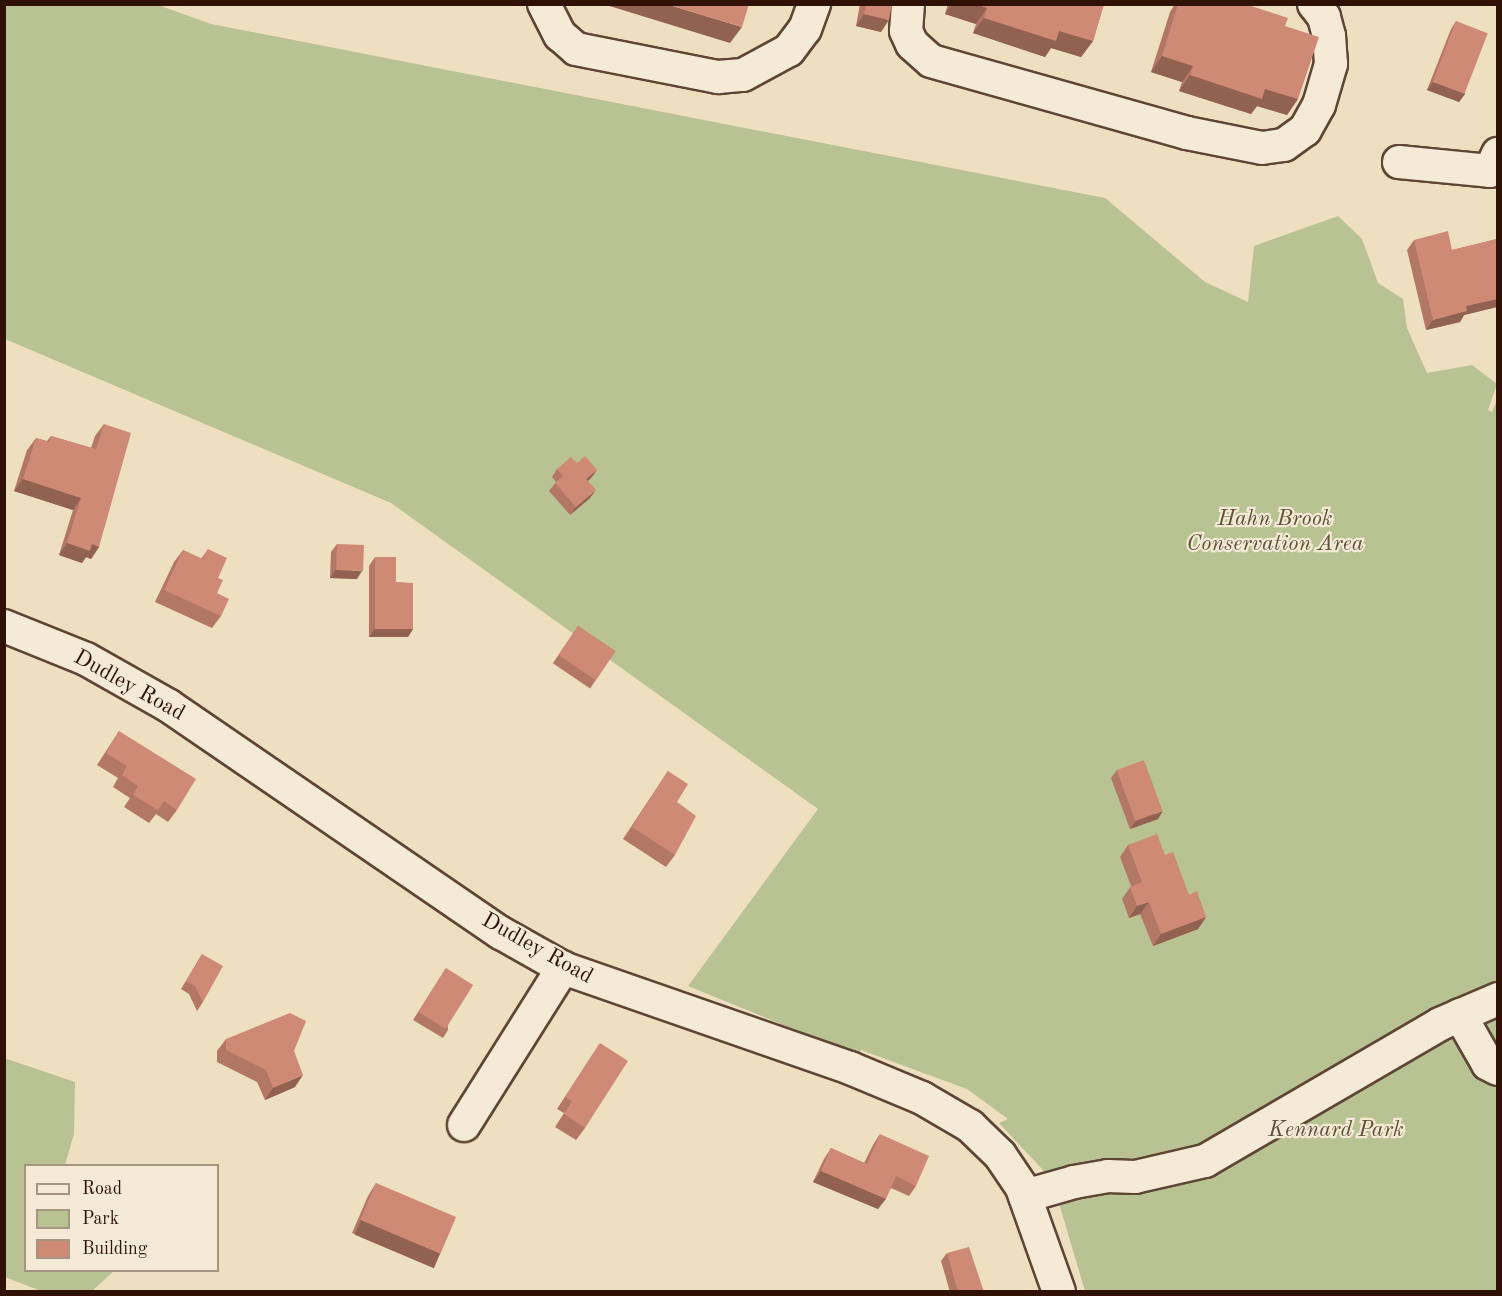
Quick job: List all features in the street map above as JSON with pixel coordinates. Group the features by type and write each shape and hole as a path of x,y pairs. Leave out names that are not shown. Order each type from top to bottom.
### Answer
{"street":[{"path":"544,4 560,35 576,50 718,77 743,75 789,50 805,29 814,4"},
{"path":"908,4 906,31 912,44 931,61 1187,133 1262,148 1284,145 1305,130 1318,105 1330,64 1329,36 1324,17 1314,4"},
{"path":"1399,162 1490,171 1497,154"},
{"name":"Dudley Road","path":"4,626 86,659 169,705 501,933 563,968 606,986 707,1016 922,1098 978,1134 1000,1155 1025,1196 1059,1292"},
{"path":"464,1125 563,968"},
{"path":"1025,1196 1074,1182 1108,1176 1135,1177 1205,1161 1460,1015 1497,999"},
{"path":"1460,1015 1488,1064 1497,1069"}],"green space":[{"path":"4,5 158,5 211,24 1105,198 1205,282 1248,302 1254,246 1338,216 1362,239 1378,283 1403,299 1407,328 1427,373 1472,365 1497,384 1488,410 1492,412 1497,400 1497,1291 1085,1291 1058,1200 1042,1169 999,1123 1008,1119 967,1089 861,1050 857,1055 688,986 818,809 391,503 5,339"},
{"path":"4,1058 75,1082 74,1134 65,1164 24,1164 24,1272 113,1272 92,1291 41,1291 5,1277"}],"building":[{"path":"666,4 749,4 742,27"},
{"path":"866,4 892,4 889,20 864,14"},
{"path":"976,4 1104,4 1093,41 1059,31 1056,41 984,18 987,8"},
{"path":"1178,4 1212,6 1213,4 1245,4 1288,18 1285,26 1319,37 1298,99 1265,89 1262,99 1190,75 1193,66 1162,56"},
{"path":"1456,21 1488,33 1464,94 1433,82"},
{"path":"1448,231 1452,250 1497,239 1497,299 1466,306 1467,311 1433,320 1414,240"},
{"path":"104,424 131,433 99,547 92,544 90,551 67,543 81,498 23,479 36,438 49,442 51,436 96,449"},
{"path":"585,456 597,470 586,479 596,490 576,507 555,483 563,476 557,469 571,457 577,463"},
{"path":"337,544 364,545 363,571 336,570"},
{"path":"208,549 227,558 218,578 223,580 217,593 229,599 221,616 164,590 183,550 203,559"},
{"path":"375,557 396,557 396,582 413,583 413,629 375,629"},
{"path":"578,626 615,651 596,680 558,655"},
{"path":"119,731 196,779 177,810 164,801 158,810 133,795 138,786 122,775 127,766 106,753"},
{"path":"1144,760 1162,811 1135,821 1117,770"},
{"path":"668,771 688,784 677,802 696,816 675,855 632,827"},
{"path":"1157,834 1165,855 1173,852 1189,895 1197,891 1206,917 1161,934 1149,902 1137,906 1130,887 1142,882 1128,845"},
{"path":"202,954 223,966 203,1002 195,986 186,981"},
{"path":"446,968 473,985 446,1029 418,1012"},
{"path":"290,1013 306,1021 294,1051 303,1075 273,1088 266,1070 226,1050 226,1039"},
{"path":"600,1043 628,1061 585,1128 564,1114 572,1101 565,1097"},
{"path":"880,1134 929,1156 916,1186 896,1176 886,1199 821,1171 831,1148 867,1164"},
{"path":"376,1183 456,1217 440,1254 360,1220"},
{"path":"969,1247 984,1292 958,1292 947,1253"}],"park label":[{"name":"Hahn Brook Conservation Area","path":"1275,532"},
{"name":"Kennard Park","path":"1336,1131"}]}
